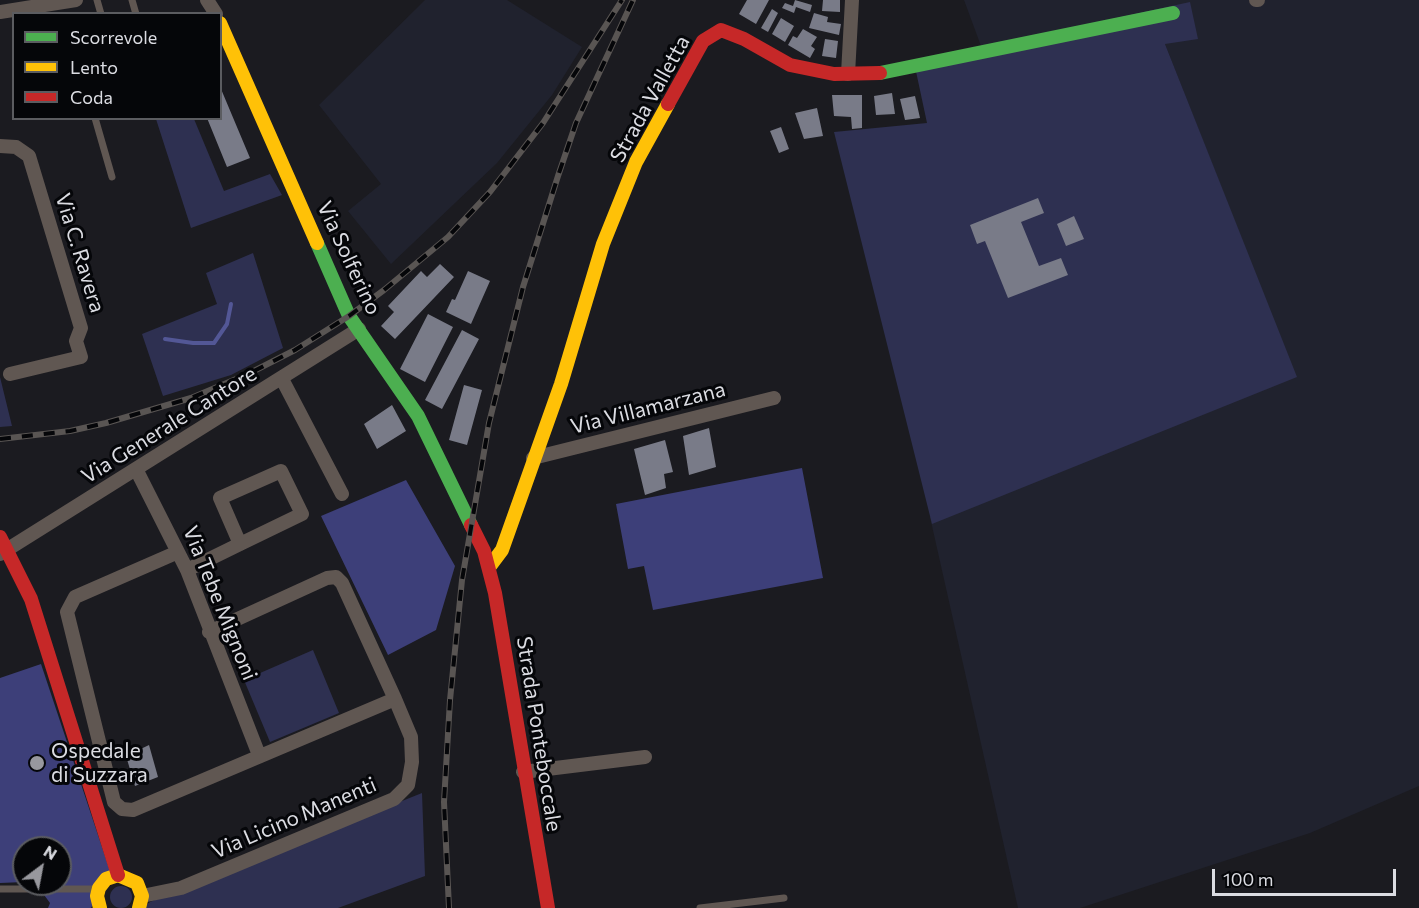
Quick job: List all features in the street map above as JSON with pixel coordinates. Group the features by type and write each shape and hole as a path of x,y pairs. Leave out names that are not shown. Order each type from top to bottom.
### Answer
{"street":[{"path":"0,12 76,0"},
{"path":"848,74 852,0"},
{"name":"Strada Valletta","path":"490,566 502,550 561,384 607,234 636,162 703,41 722,30 744,39 790,65 834,75 891,73 1173,14"},
{"name":"Via Solferino","path":"222,31 227,51 349,316 417,416 471,522 490,566"},
{"name":"Via C. Ravera","path":"0,146 16,147 29,156 81,328 76,341 81,357 10,374"},
{"name":"Via Generale Cantore","path":"0,554 359,329"},
{"path":"282,379 342,494"},
{"name":"Via Villamarzana","path":"533,458 774,398"},
{"name":"Via Tebe Mignoni","path":"136,470 186,570 259,755"},
{"path":"186,570 240,544 302,514 281,471 220,498 240,544"},
{"path":"0,538 32,599 118,875"},
{"path":"178,552 75,597 67,612 114,802 122,809 133,810 395,699"},
{"name":"Strada Ponteboccale","path":"490,566 548,908"},
{"name":"Via Licino Manenti","path":"141,902 181,888 394,799 408,785 412,762 411,737 342,583 336,577 327,578 209,632"},
{"path":"524,772 645,757"},
{"path":"100,908 99,888 106,879 118,875 137,883 141,902"}],"lane":[{"path":"96,120 112,177"},
{"path":"0,890 99,888"},
{"path":"700,908 784,898"}],"shaded area":[{"path":"425,0 507,0 582,47 552,95 497,163 391,264 348,211 381,184 319,105"},
{"path":"964,0 1419,0 1419,786 1310,833 1080,908 1018,908 930,517 1294,373 1165,44 981,46"},
{"path":"1190,2 1198,39 1165,44 1297,377 932,524 834,132 927,123 914,62"},
{"path":"156,120 194,120 224,191 270,174 282,195 191,228"},
{"path":"253,253 283,348 231,375 163,396 142,334 217,304 206,273"},
{"path":"0,377 12,426 0,427"},
{"path":"802,468 823,578 653,610 644,566 628,569 616,504"},
{"path":"406,480 455,566 436,630 388,655 321,516"},
{"path":"313,650 339,713 270,742 244,680"},
{"name":"Ospedale di Suzzara","path":"41,664 111,874 91,908 48,908 50,903 45,896 72,896 72,836 12,836 12,882 0,883 0,678"},
{"path":"422,793 425,876 338,908 142,908 150,902"},
{"path":"117,886 125,886 132,893 132,901 125,908 117,908 110,901 110,893"}],"building":[{"path":"747,0 769,0 756,24 739,14"},
{"path":"795,0 812,5 810,12 796,7 794,13 782,8 785,3 793,6"},
{"path":"823,0 840,0 840,12 822,11"},
{"path":"772,9 778,13 768,32 761,28"},
{"path":"814,13 828,17 827,22 841,24 839,35 809,28"},
{"path":"781,18 794,26 785,42 772,34"},
{"path":"803,29 817,37 811,46 815,49 810,58 788,45 793,36 797,38"},
{"path":"825,39 838,41 836,58 822,56"},
{"path":"222,91 250,158 227,167 208,120 222,120"},
{"path":"892,93 895,114 876,115 874,96"},
{"path":"832,95 862,95 862,128 852,129 851,117 834,116"},
{"path":"915,96 920,118 905,120 900,99"},
{"path":"817,108 823,136 804,139 795,113"},
{"path":"781,127 789,149 779,153 770,131"},
{"path":"1038,198 1044,213 1021,222 1039,266 1061,258 1068,275 1008,298 985,241 977,244 970,225"},
{"path":"1074,216 1084,239 1066,246 1057,224"},
{"path":"440,264 454,277 395,339 381,326 394,312 388,306 421,271 427,277"},
{"path":"468,271 490,281 471,324 446,312 452,299 455,300"},
{"path":"428,314 453,327 425,382 400,369"},
{"path":"462,330 479,339 442,409 425,400"},
{"path":"464,385 482,390 467,445 449,440"},
{"path":"392,405 406,431 377,449 364,424"},
{"path":"709,428 716,467 689,475 683,436"},
{"path":"665,440 673,472 664,474 666,488 645,495 634,449"},
{"path":"149,745 158,777 135,786 126,756"}],"waterway":[{"path":"165,339 214,343 227,324 231,304"}],"railway":[{"path":"0,439 70,431 191,398 248,374 295,350 349,316 448,237 490,192 543,123 622,0"},
{"path":"449,908 444,802 450,700 462,580 489,423 523,287 576,123 633,0"}],"traffic: fast":[{"path":"880,73 1173,13"},
{"path":"317,243 349,316 418,416 471,525"}],"traffic: slow":[{"path":"222,28 317,243"},
{"path":"490,566 502,550 561,384 603,244 636,162 668,104"},
{"path":"100,908 97,896 99,888 106,879 118,875 137,883 142,896 139,908"}],"traffic: jam":[{"path":"668,104 703,41 721,30 744,39 790,65 834,74 880,73"},
{"path":"471,525 484,551 495,593 548,908"},
{"path":"0,537 31,599 118,875"}],"place":[{"name":"Ospedale di Suzzara","path":"37,763"}]}
